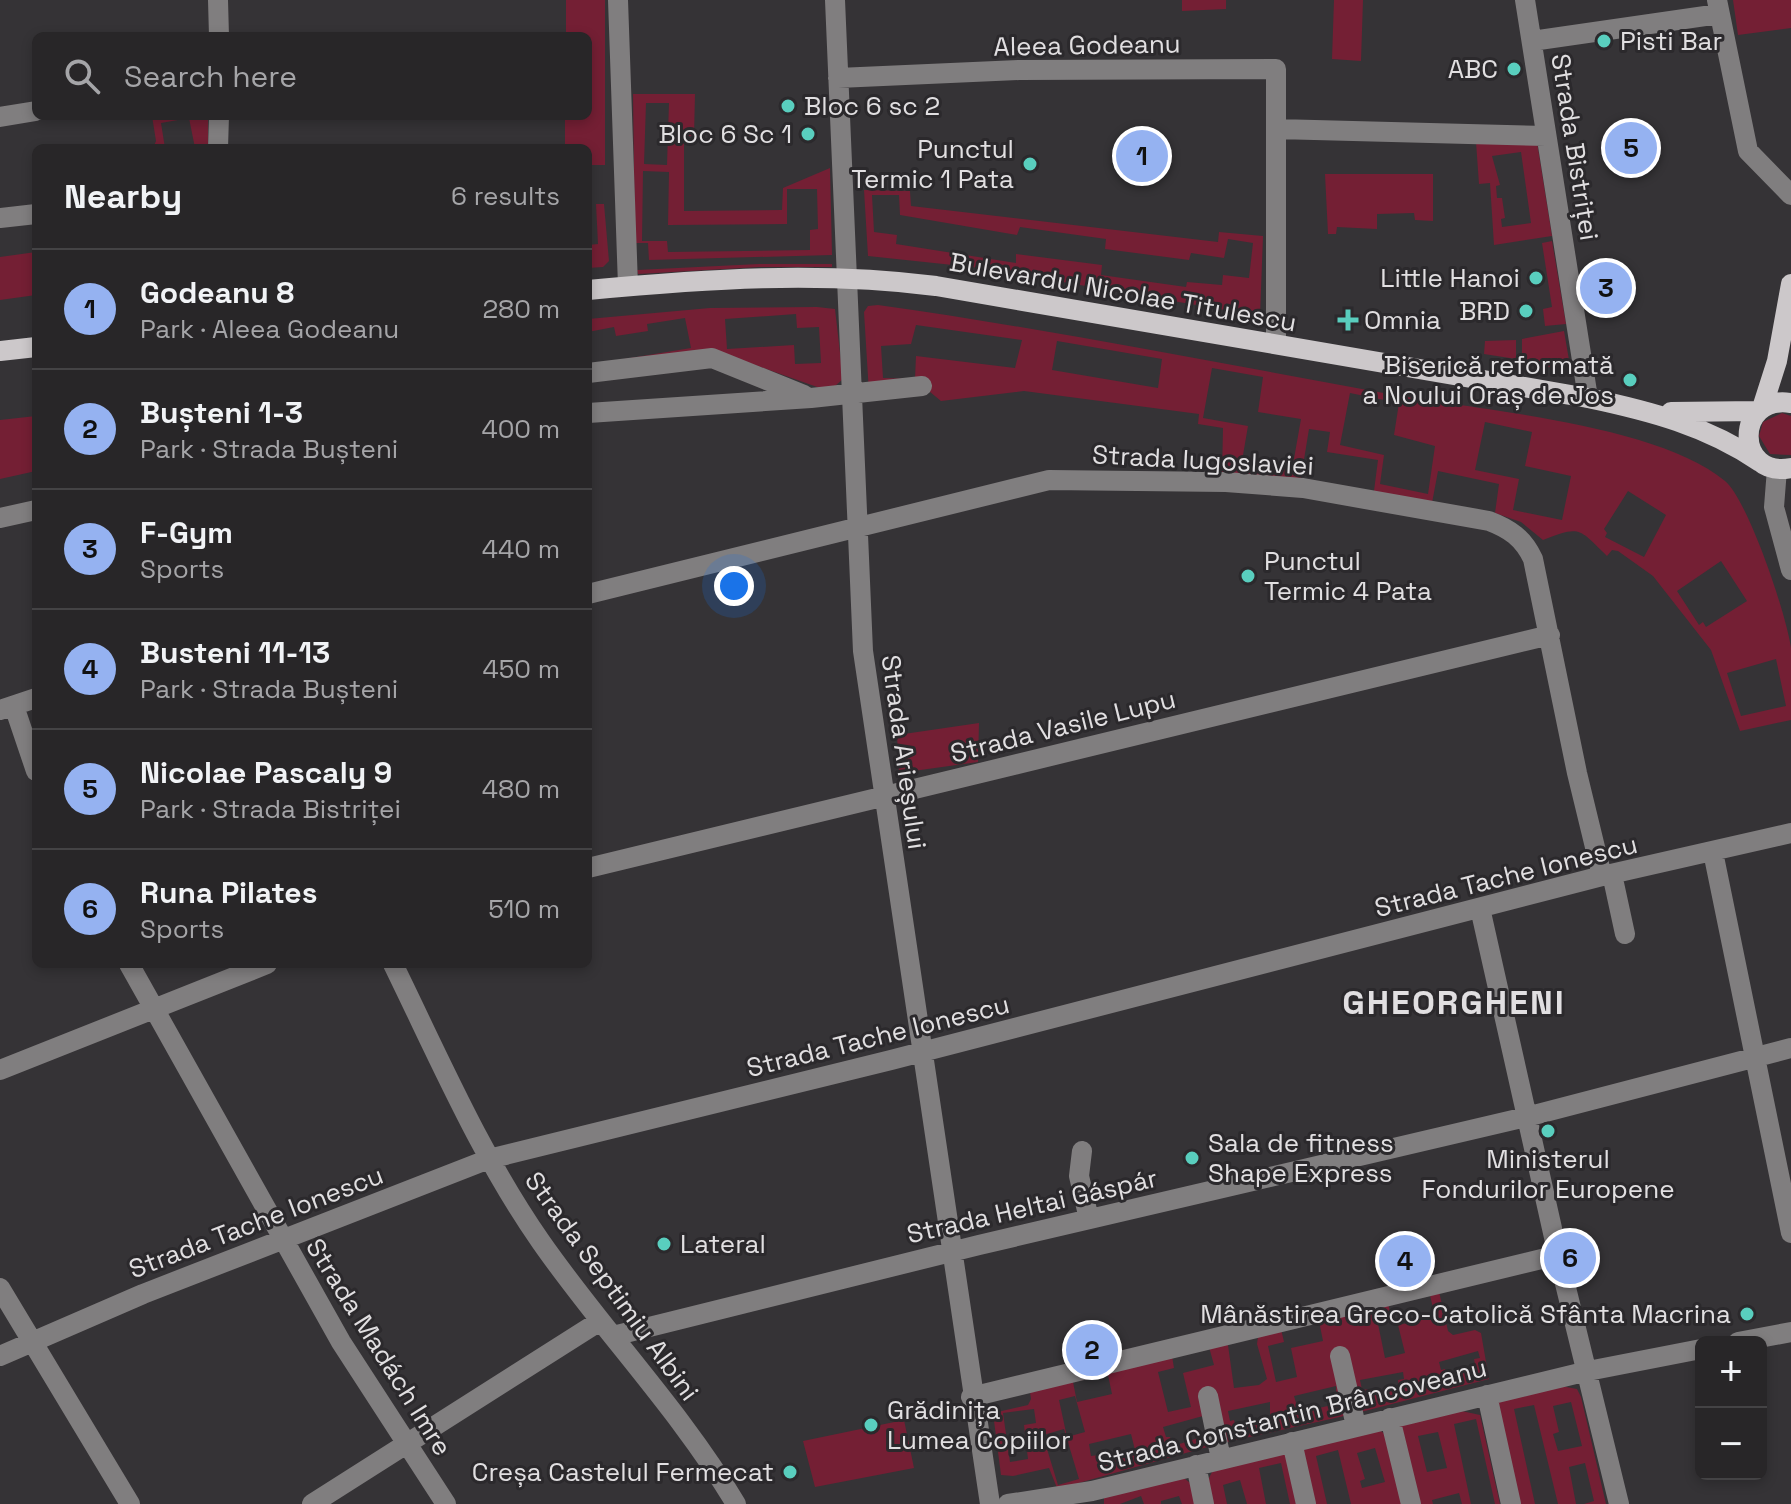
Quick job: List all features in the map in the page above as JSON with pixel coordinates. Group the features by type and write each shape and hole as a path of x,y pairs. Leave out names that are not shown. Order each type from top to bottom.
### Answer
{"main road":[{"name":"Bulevardul Nicolae Titulescu","path":"592,290 730,278 848,278 936,286 1645,410 1710,432 1776,466"},
{"path":"1776,466 1751,451 1748,438 1750,424 1760,410 1777,361 1791,284"},
{"path":"0,351 32,347"},
{"name":"Bulevardul Nicolae Titulescu","path":"1645,410 1713,413 1760,410 1776,402 1791,403"}],"street":[{"path":"218,0 219,32"},
{"path":"618,0 628,286"},
{"name":"Strada Arieșului","path":"835,0 863,651 971,1397 990,1504"},
{"name":"Strada Bistriței","path":"1525,0 1588,398"},
{"path":"1532,41 1718,7 1748,151 1791,195"},
{"name":"Aleea Godeanu","path":"838,78 1034,70 1276,69 1276,344"},
{"path":"0,117 32,112"},
{"path":"218,144 219,120"},
{"path":"1276,129 1546,136"},
{"path":"0,218 32,214"},
{"path":"592,373 712,358 811,398"},
{"path":"592,413 811,398 922,386"},
{"path":"1776,466 1774,507 1791,570"},
{"name":"Strada Iugoslaviei","path":"592,593 1049,480 1226,482 1303,488 1438,510 1505,527 1528,549 1544,602 1577,773 1625,934"},
{"path":"0,518 32,511"},
{"name":"Strada Vasile Lupu","path":"592,867 1550,635"},
{"path":"32,699 7,708 32,762"},
{"name":"Strada Tache Ionescu","path":"0,1356 282,1239 489,1159 922,1052 1607,875 1791,833"},
{"path":"1713,852 1791,1233"},
{"path":"1480,908 1558,1255 1619,1504"},
{"name":"Strada Madách Imre","path":"131,968 341,1342 446,1504"},
{"path":"0,1070 257,968"},
{"name":"Strada Septimiu Albini","path":"395,968 489,1159 539,1240 698,1445 736,1504"},
{"name":"Strada Heltai Gáspár","path":"312,1504 407,1444 606,1329 1526,1117 1791,1048"},
{"path":"1082,1151 1079,1176 1089,1219"},
{"path":"971,1397 1558,1255"},
{"path":"0,1288 130,1504"},
{"path":"1767,1337 1791,1332"},
{"name":"Strada Constantin Brâncoveanu","path":"1008,1504 1099,1497 1196,1465 1588,1371 1695,1350"},
{"path":"1340,1356 1356,1426"},
{"path":"1487,1395 1511,1504"},
{"path":"1208,1396 1221,1459"},
{"path":"1390,1418 1411,1504"},
{"path":"1292,1442 1306,1504"},
{"path":"1196,1465 1204,1504"}],"shaded area":[{"path":"566,0 605,0 605,165 592,165 592,144 565,144 565,120 592,120 592,32 566,32"},
{"path":"1182,0 1226,0 1226,9 1182,11"},
{"path":"1334,0 1363,0 1361,61 1332,59"},
{"path":"1733,0 1791,0 1791,28 1738,35"},
{"path":"633,94 695,94 694,136 684,136 684,211 782,210 783,188 830,168 832,255 649,260 648,243 635,243","holes":["646,103 669,103 667,165 644,164","643,171 669,172 668,225 787,224 787,189 817,189 818,229 810,230 810,250 668,252 667,241 642,241"]},
{"path":"153,120 178,120 161,123 164,144 155,144"},
{"path":"189,120 208,120 208,144 194,144"},
{"path":"1657,137 1660,153 1605,159 1603,143"},
{"path":"1476,142 1537,142 1552,236 1494,245 1490,183 1479,184","holes":["1521,152 1531,223 1502,227 1501,219 1505,218 1502,198 1497,198 1496,186 1500,185 1492,156"]},
{"path":"1133,144 1152,144 1152,168 1133,168"},
{"path":"1325,174 1433,174 1433,221 1415,220 1414,213 1377,214 1377,229 1337,227 1336,234 1328,234"},
{"path":"864,190 910,191 911,206 1218,242 1219,232 1263,236 1260,316 981,268 868,256","holes":["872,195 899,195 900,215 1017,235 1020,227 1106,239 1105,249 1189,260 1191,253 1224,258 1228,239 1253,243 1249,278 1223,275 1222,285 1187,282 1186,287 1101,275 1102,265 1016,254 1016,263 896,244 897,235 874,232"]},
{"path":"596,204 604,204 609,261 603,267 592,268 592,245 598,244"},
{"path":"1552,241 1566,324 1545,326 1543,309 1552,307 1542,243"},
{"path":"32,253 32,296 0,300 0,257"},
{"path":"832,264 832,267 759,267 638,274 637,270"},
{"path":"868,306 1006,325 1389,394 1565,422 1656,446 1695,462 1725,481 1734,492 1765,560 1791,648 1791,720 1740,731 1711,650 1653,576 1618,551 1612,550 1607,556 1579,532 1565,532 1543,540 1521,522 1495,513 1499,484 1438,471 1432,503 1374,491 1378,460 1327,452 1330,432 1309,429 1300,484 1222,474 1223,428 1198,424 1199,414 1024,391 941,401 924,387 869,393 864,312","holes":["916,325 1022,340 1015,368 916,356 915,379 883,378 881,346 911,344","1057,341 1162,359 1158,388 1052,370","1212,368 1263,377 1258,412 1301,419 1292,470 1242,461 1248,426 1203,418","1350,393 1399,403 1394,435 1435,446 1428,494 1380,484 1384,455 1340,445","1485,422 1532,432 1525,466 1571,476 1562,520 1513,510 1519,479 1475,470","1628,491 1666,515 1644,557 1605,537 1607,533 1604,529","1721,561 1747,601 1706,627 1703,622 1699,625 1677,591","1776,659 1786,706 1741,716 1727,673"]},
{"path":"710,308 835,309 843,379 835,386 820,388 741,360 592,365 691,348 685,318 647,324 648,331 616,336 614,327 592,331 592,319","holes":["796,314 797,328 819,327 821,363 795,364 794,345 727,349 725,319"]},
{"path":"1564,331 1569,360 1560,369 1522,361 1522,339"},
{"path":"1516,340 1516,359 1484,354 1485,341"},
{"path":"1782,413 1791,416 1791,455 1770,454 1759,436 1763,422"},
{"path":"32,416 32,472 0,479 0,420"},
{"path":"979,723 978,762 899,773 897,735"},
{"path":"1412,1245 1420,1271 1395,1278 1390,1250"},
{"path":"1438,1287 1448,1331 1453,1335 1475,1330 1481,1333 1489,1379 1218,1444 1068,1486 1057,1488 1049,1468 1013,1476 1001,1475 993,1413 1028,1405 1031,1399 1029,1385 1227,1338 1234,1388 1259,1385 1267,1379 1257,1344 1259,1329","holes":["1430,1295 1435,1317 1398,1325 1405,1353 1385,1358 1377,1319 1391,1316 1388,1303","1319,1321 1323,1341 1291,1348 1297,1377 1276,1382 1268,1346 1284,1342 1281,1329","1209,1347 1214,1365 1183,1373 1191,1407 1168,1412 1158,1372 1174,1368 1172,1356","1478,1351 1480,1358 1474,1359 1476,1369 1448,1377 1445,1369 1441,1370 1439,1362","1403,1372 1404,1379 1398,1380 1399,1389 1370,1394 1369,1389 1362,1390 1360,1380","1108,1375 1112,1394 1077,1402 1073,1382","1336,1386 1336,1404 1302,1412 1300,1405 1297,1406 1294,1396","1075,1396 1085,1432 1067,1437 1059,1400","1270,1402 1270,1419 1236,1427 1234,1420 1230,1421 1228,1411","1034,1409 1036,1423 1024,1425 1028,1459 1010,1462 1003,1413","1203,1416 1208,1435 1173,1446 1170,1437 1166,1437 1163,1427","1064,1429 1079,1479 1058,1485 1047,1449 1037,1452 1033,1438","1131,1434 1136,1454 1102,1463 1099,1455 1091,1456 1089,1444"]},
{"path":"1102,1336 1108,1357 1082,1363 1077,1343"},
{"path":"1561,1386 1577,1389 1606,1504 1584,1504 1594,1501 1585,1463 1569,1467 1576,1504 1558,1504 1534,1405 1514,1409 1535,1504 1518,1504 1498,1400","holes":["1571,1402 1582,1446 1558,1451 1553,1434 1559,1432 1553,1406"]},
{"path":"1457,1410 1480,1415 1500,1504 1495,1504 1476,1419 1454,1424 1471,1504 1462,1504 1459,1493 1432,1500 1433,1504 1416,1504 1399,1425","holes":["1438,1432 1447,1468 1427,1472 1418,1436"]},
{"path":"904,1420 914,1468 815,1487 803,1441"},
{"path":"1380,1430 1389,1438 1405,1504 1351,1504 1338,1450 1316,1456 1327,1504 1310,1504 1299,1451","holes":["1375,1448 1385,1482 1362,1488 1360,1481 1365,1479 1357,1453"]},
{"path":"1286,1453 1304,1504 1290,1504 1281,1463 1259,1468 1266,1504 1247,1504 1240,1480 1223,1485 1227,1504 1209,1504 1208,1480 1213,1470"},
{"path":"1181,1476 1193,1485 1197,1504 1182,1504 1179,1496 1161,1501 1161,1504 1144,1504 1141,1496 1120,1504 1104,1504 1104,1495"}],"place":[{"name":"Pisti Bar","path":"1604,41"},
{"name":"ABC","path":"1514,69"},
{"name":"Bloc 6 sc 2","path":"788,106"},
{"name":"Bloc 6 Sc 1","path":"808,134"},
{"name":"Nicolae Pascaly 9","path":"1631,148"},
{"name":"Godeanu 8","path":"1142,156"},
{"name":"Punctul Termic 1 Pata","path":"1030,164"},
{"name":"Little Hanoi","path":"1536,278"},
{"name":"F-Gym","path":"1606,288"},
{"name":"BRD","path":"1526,311"},
{"name":"Omnia","path":"1348,320"},
{"name":"Biserică reformată a Noului Oraș de Jos","path":"1630,380"},
{"name":"Punctul Termic 4 Pata","path":"1248,576"},
{"name":"Ministerul Fondurilor Europene","path":"1548,1131"},
{"name":"Sala de fitness Shape Express","path":"1192,1158"},
{"name":"Lateral","path":"664,1244"},
{"name":"Runa Pilates","path":"1570,1258"},
{"name":"Busteni 11-13","path":"1405,1261"},
{"name":"Mânăstirea Greco-Catolică Sfânta Macrina","path":"1747,1314"},
{"name":"Bușteni 1-3","path":"1092,1350"},
{"name":"Grădinița Lumea Copiilor","path":"871,1425"},
{"name":"Creșa Castelul Fermecat","path":"790,1472"}],"district":[{"name":"GHEORGHENI","path":"1454,1002"}]}
